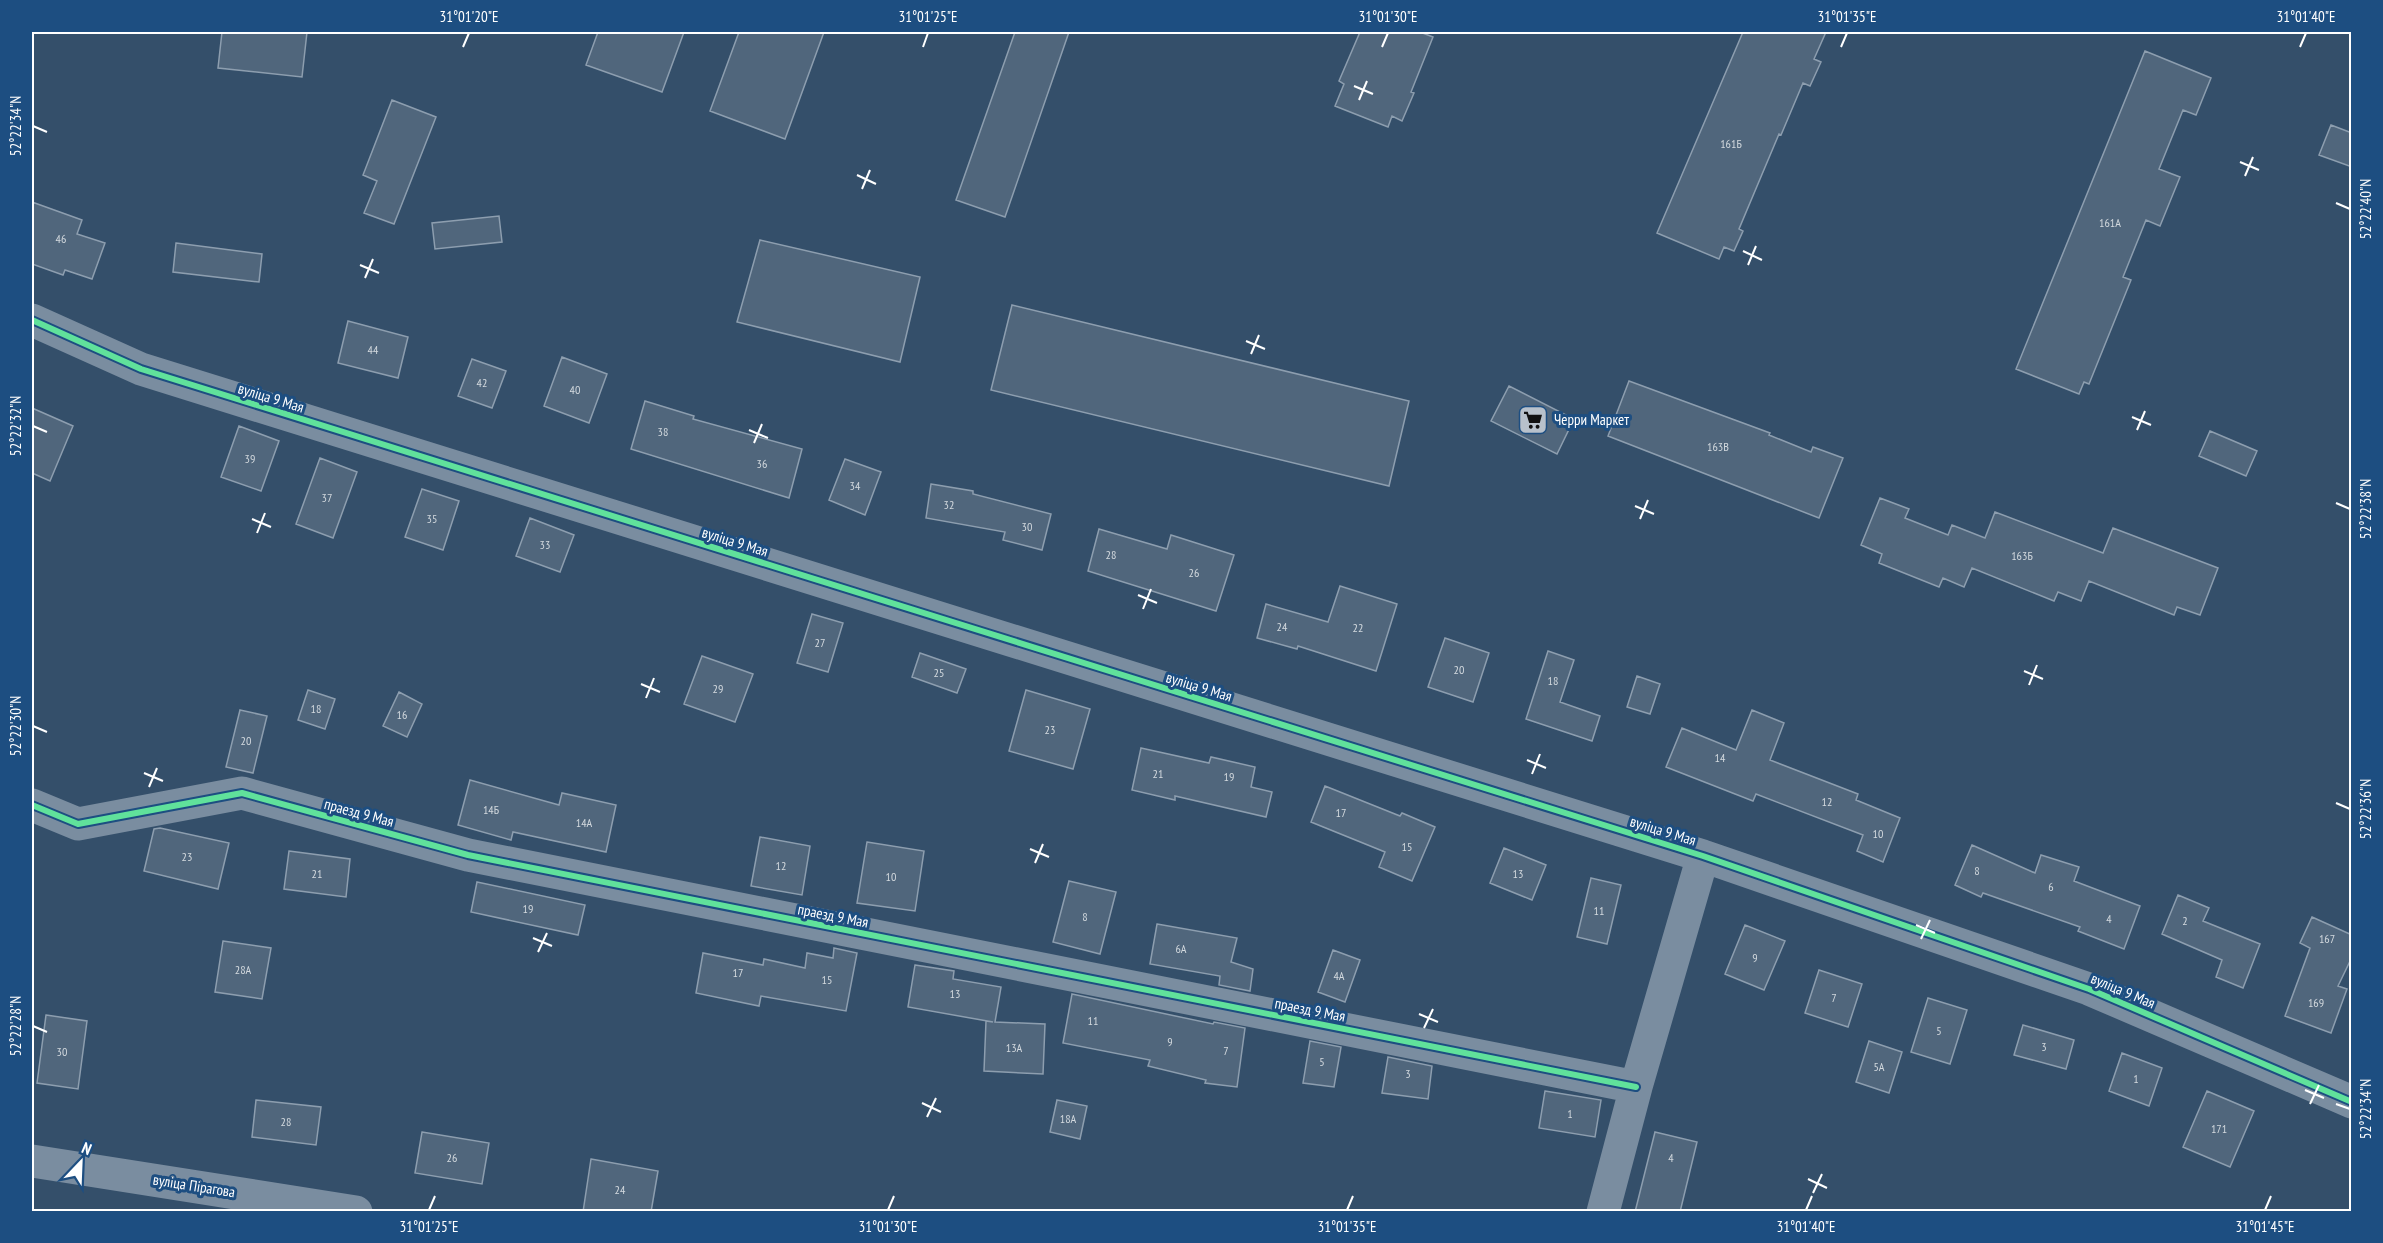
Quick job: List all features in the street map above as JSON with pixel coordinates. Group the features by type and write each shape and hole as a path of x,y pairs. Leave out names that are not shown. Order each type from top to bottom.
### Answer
{"street":[{"name":"вуліца 9 Мая","path":"32,320 141,369 1703,856 2089,989 2352,1102"},
{"name":"праезд 9 Мая","path":"32,805 78,824 242,793 468,855 1636,1087"},
{"path":"1603,1212 1636,1087 1703,856"},
{"name":"вуліца Пірагова","path":"32,1161 356,1212"}],"building":[{"path":"222,32 307,32 302,77 218,68"},
{"path":"598,32 684,32 662,92 586,65"},
{"path":"739,32 824,32 785,139 710,111"},
{"path":"1015,32 1069,32 1005,217 956,200"},
{"path":"1360,32 1420,32 1433,37 1402,121 1392,116 1388,127 1335,106 1344,84 1339,81"},
{"path":"1743,32 1826,32 1814,59 1821,62 1810,86 1803,83 1781,135 1779,134 1739,229 1743,231 1734,251 1724,247 1719,259 1657,233"},
{"path":"2145,51 2211,78 2196,115 2183,110 2159,169 2180,177 2160,226 2146,220 2123,277 2131,280 2089,384 2084,382 2079,394 2016,369"},
{"path":"392,100 436,117 394,224 364,213 377,181 363,175"},
{"path":"2331,125 2352,133 2352,167 2319,155"},
{"path":"32,202 82,220 77,234 105,243 92,279 65,270 63,275 32,264"},
{"path":"499,216 502,242 435,249 432,223"},
{"path":"760,240 920,277 900,362 737,322"},
{"path":"176,243 262,254 259,282 173,272"},
{"path":"1012,305 1409,401 1389,486 991,390"},
{"path":"348,321 408,337 398,378 338,363"},
{"path":"562,357 607,374 589,423 544,406"},
{"path":"472,359 506,371 492,408 458,396"},
{"path":"1629,381 1770,433 1769,435 1811,452 1813,447 1843,458 1819,518 1608,436"},
{"name":"Черри Маркет","path":"1509,386 1574,419 1557,454 1491,421"},
{"path":"645,401 694,416 693,419 802,449 789,498 631,449"},
{"path":"32,408 73,426 50,481 32,473"},
{"path":"239,426 279,441 261,491 221,477"},
{"path":"2210,431 2257,451 2246,476 2199,456"},
{"path":"320,458 357,472 333,538 296,524"},
{"path":"845,459 881,472 865,515 829,500"},
{"path":"931,484 973,491 973,494 1051,514 1042,550 1003,540 1005,532 926,518"},
{"path":"422,489 459,501 443,550 405,537"},
{"path":"1880,498 1909,509 1905,518 1948,535 1952,525 1985,538 1995,512 2103,553 2113,528 2218,568 2200,615 2177,607 2174,615 2089,581 2081,601 2058,592 2054,601 1972,568 1964,587 1943,578 1939,587 1879,563 1882,554 1861,545"},
{"path":"530,518 574,535 560,572 516,556"},
{"path":"1099,529 1167,549 1171,535 1234,555 1216,611 1088,571"},
{"path":"1340,586 1397,604 1376,671 1298,646 1297,649 1257,638 1266,604 1328,622"},
{"path":"812,614 843,623 828,672 797,663"},
{"path":"1445,638 1489,653 1473,702 1428,687"},
{"path":"1548,651 1574,660 1560,702 1600,716 1592,741 1526,719"},
{"path":"920,653 966,669 957,693 912,677"},
{"path":"702,656 753,674 735,722 684,704"},
{"path":"1637,676 1660,684 1650,714 1627,707"},
{"path":"308,690 335,699 325,729 298,720"},
{"path":"1026,690 1090,709 1073,769 1009,751"},
{"path":"399,692 422,704 407,737 383,726"},
{"path":"240,710 267,716 253,773 226,767"},
{"path":"1752,710 1784,723 1770,760 1858,794 1856,800 1900,818 1883,862 1857,851 1863,835 1756,794 1753,801 1666,767 1682,728 1736,750"},
{"path":"1141,748 1209,763 1211,757 1255,767 1251,787 1272,792 1266,817 1175,796 1175,800 1132,790"},
{"path":"470,780 559,805 562,793 616,805 606,852 513,832 511,840 458,825"},
{"path":"1325,786 1400,816 1402,813 1435,827 1412,881 1379,867 1385,852 1311,822"},
{"path":"160,828 229,843 218,889 144,871 154,829"},
{"path":"760,837 810,846 802,895 751,886"},
{"path":"867,842 924,851 915,911 857,903"},
{"path":"1972,845 2035,873 2041,855 2079,867 2074,881 2140,906 2124,949 2078,931 2080,927 1983,893 1981,897 1955,885"},
{"path":"1504,848 1546,865 1532,900 1490,883"},
{"path":"289,851 350,859 346,897 284,889"},
{"path":"1591,878 1621,885 1607,944 1577,937"},
{"path":"1069,881 1116,892 1100,954 1053,942"},
{"path":"477,882 585,905 578,935 471,912"},
{"path":"2178,895 2209,908 2203,921 2260,944 2243,988 2216,977 2222,960 2162,934"},
{"path":"2312,917 2352,935 2352,957 2338,986 2347,989 2331,1033 2285,1016 2310,948 2300,943"},
{"path":"1157,924 1237,938 1231,962 1253,969 1250,991 1219,985 1220,976 1150,964"},
{"path":"1745,925 1785,941 1764,990 1725,974"},
{"path":"223,941 271,948 262,999 215,992"},
{"path":"834,948 857,953 846,1011 761,996 759,1006 696,993 703,953 763,965 764,959 805,968 807,953 833,958"},
{"path":"1333,950 1360,960 1345,1002 1318,992"},
{"path":"915,965 954,971 953,979 1001,987 995,1022 1045,1024 1043,1074 984,1071 986,1021 993,1022 908,1007"},
{"path":"1819,970 1862,984 1848,1027 1805,1013"},
{"path":"1072,994 1213,1024 1214,1022 1245,1028 1237,1087 1205,1083 1206,1080 1148,1066 1150,1060 1063,1043"},
{"path":"1928,998 1967,1010 1950,1064 1911,1052"},
{"path":"46,1015 87,1021 78,1089 37,1083"},
{"path":"2023,1025 2074,1040 2066,1069 2014,1055"},
{"path":"1310,1041 1341,1047 1334,1087 1303,1083"},
{"path":"1869,1041 1902,1052 1889,1093 1856,1082"},
{"path":"2122,1053 2162,1068 2149,1106 2109,1091"},
{"path":"1388,1057 1432,1066 1428,1099 1382,1093"},
{"path":"1545,1091 1601,1100 1595,1137 1539,1128"},
{"path":"2207,1091 2254,1111 2230,1167 2183,1147"},
{"path":"256,1100 321,1107 316,1145 252,1137"},
{"path":"1057,1100 1087,1106 1080,1139 1050,1132"},
{"path":"422,1132 489,1143 482,1184 415,1173"},
{"path":"1655,1132 1697,1142 1680,1212 1635,1212"},
{"path":"591,1159 658,1171 651,1212 583,1212"}],"cycle path":[{"path":"32,320 141,369 1703,856 2089,989 2352,1102"},
{"path":"32,805 78,824 242,793 468,855 1636,1087"}],"place":[{"name":"Черри Маркет","path":"1533,420"}]}
